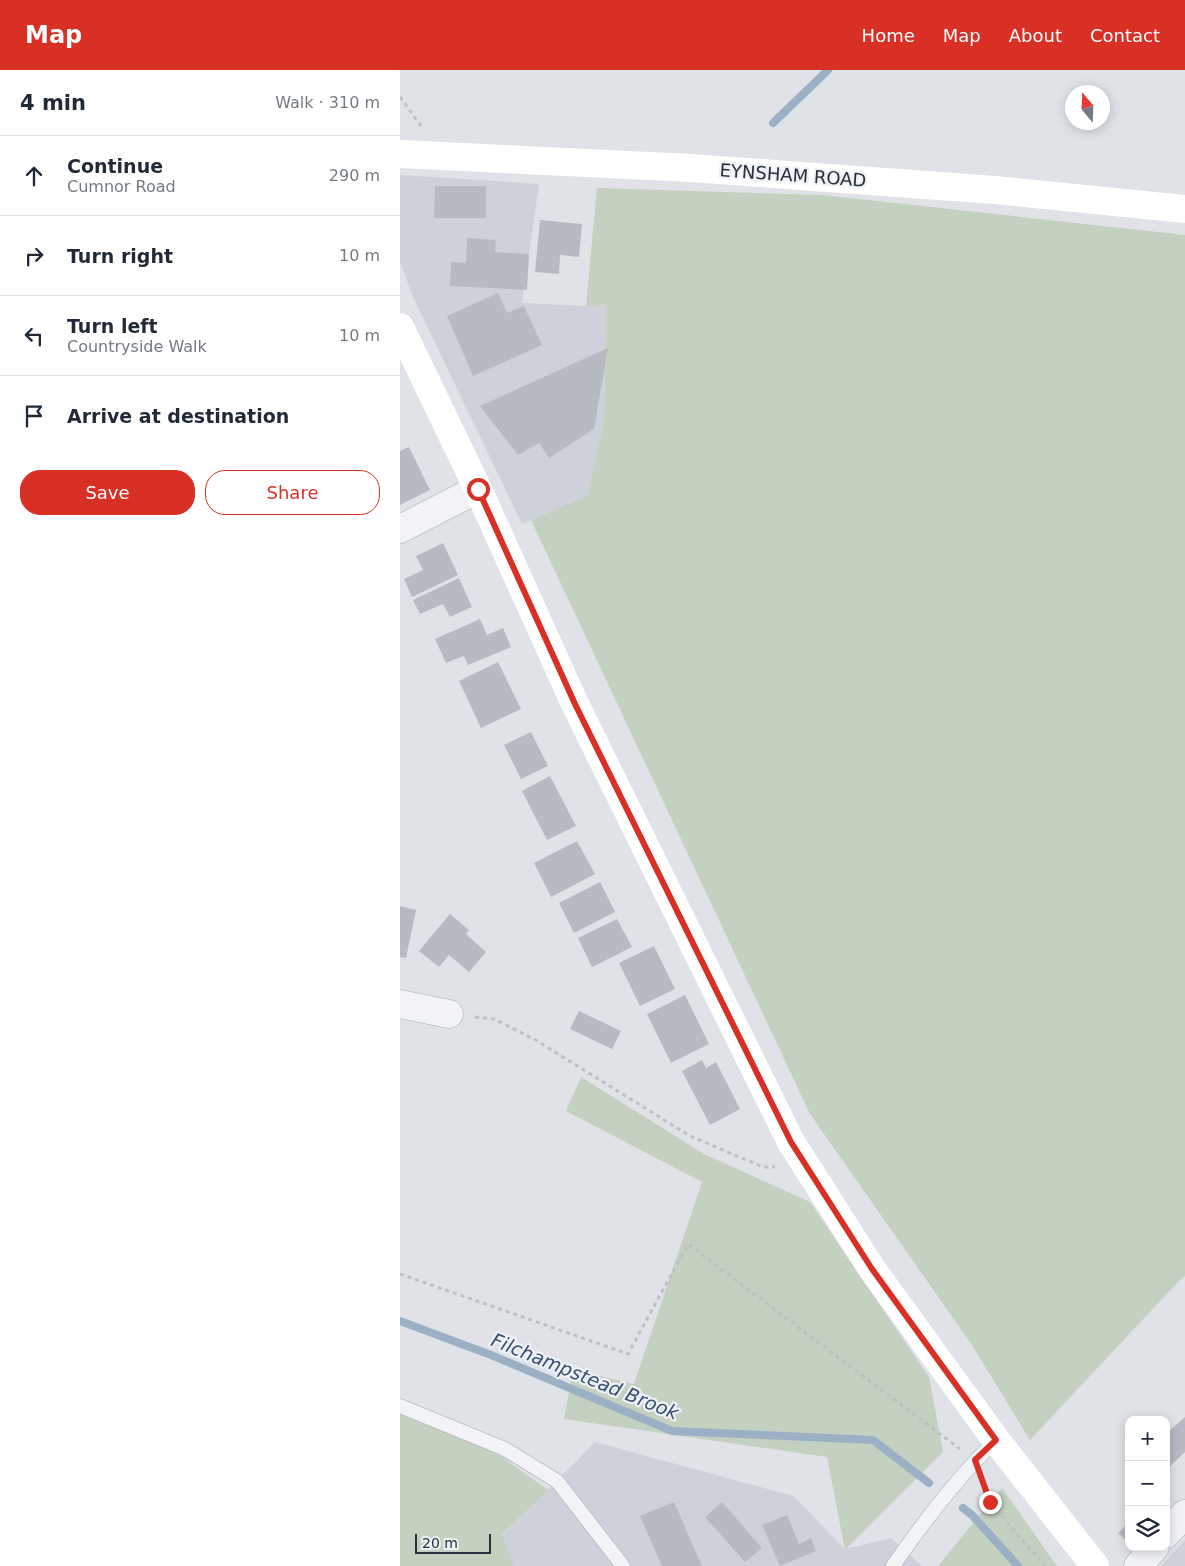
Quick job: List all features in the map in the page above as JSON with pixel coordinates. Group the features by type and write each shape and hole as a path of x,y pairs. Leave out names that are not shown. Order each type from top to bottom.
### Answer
{"main road":[{"name":"EYNSHAM ROAD","path":"400,154 691,168 976,188 1185,209"},
{"path":"400,327 478,489 575,704 791,1142 872,1269 996,1440 1095,1566"}],"street":[{"path":"400,529 478,489"},
{"path":"400,1004 449,1014"},
{"path":"1170,1530 1185,1514"},
{"path":"1138,1566 1151,1551"}],"lane":[{"path":"400,1406 505,1450 556,1481 623,1566"},
{"path":"893,1566 924,1522 975,1460 996,1440"}],"path":[{"path":"400,97 442,155"},
{"path":"449,1014 494,1019 534,1039 690,1136 764,1167 798,1166 807,1168"},
{"path":"400,1274 628,1354 688,1244 975,1460 990,1502 1045,1566"}],"shaded area":[{"path":"400,175 539,184 522,303 586,306 607,303 604,419 588,495 522,524 413,297 400,261"},
{"path":"595,1442 793,1496 845,1549 891,1538 922,1566 514,1566 502,1536"},
{"path":"1185,1540 1185,1566 1161,1566"}],"green space":[{"path":"597,188 822,195 1185,235 1185,1276 1030,1440 972,1345 810,1114 531,520 588,495 604,419 607,304 586,306"},
{"path":"581,1077 704,1154 810,1202 929,1377 943,1452 845,1550 827,1457 564,1419 573,1370 634,1384 702,1182 566,1111"},
{"path":"400,1410 480,1441 548,1490 502,1535 514,1566 400,1566"},
{"path":"1002,1488 1057,1566 938,1566"}],"building":[{"path":"435,186 486,186 486,218 434,218"},
{"path":"540,220 582,224 579,257 560,255 559,274 535,272"},
{"path":"467,238 496,240 495,252 529,254 527,290 450,286 451,262 466,263"},
{"path":"498,293 507,313 524,306 542,345 473,376 447,316"},
{"path":"608,348 594,429 549,458 539,443 518,455 480,406"},
{"path":"409,447 430,490 400,505 400,451"},
{"path":"443,543 458,575 412,597 404,579 423,570 416,556"},
{"path":"459,578 472,607 450,617 443,604 420,614 413,600"},
{"path":"480,619 487,635 503,628 511,647 468,665 464,656 446,663 435,639"},
{"path":"498,662 521,709 481,728 459,681"},
{"path":"531,732 548,766 521,779 504,745"},
{"path":"550,776 576,826 547,840 522,791"},
{"path":"577,841 595,874 551,897 534,863"},
{"path":"600,882 615,912 574,933 559,903"},
{"path":"400,906 416,910 406,958 400,957"},
{"path":"450,914 469,930 466,934 486,952 469,972 449,955 439,967 419,951"},
{"path":"617,919 632,947 592,967 578,938"},
{"path":"654,946 675,989 640,1006 619,963"},
{"path":"685,995 709,1044 671,1063 647,1014"},
{"path":"579,1011 621,1031 612,1049 570,1029"},
{"path":"702,1060 706,1068 716,1062 740,1109 710,1125 682,1071"},
{"path":"1185,1417 1185,1452 1170,1466 1170,1461 1170,1430"},
{"path":"674,1502 702,1566 662,1566 640,1516"},
{"path":"722,1502 762,1548 745,1562 705,1517"},
{"path":"787,1515 799,1544 811,1538 816,1551 780,1566 762,1525"},
{"path":"1125,1526 1125,1539 1118,1533"}],"waterway":[{"path":"773,123 828,70"},
{"name":"Filchampstead Brook","path":"400,1321 491,1355 672,1431 873,1440 929,1483"},
{"name":"Filchampstead Brook","path":"963,1508 972,1515 1018,1566"}],"route":[{"path":"478,489 575,704 791,1142 872,1269 996,1440 975,1460 990,1502"}]}
